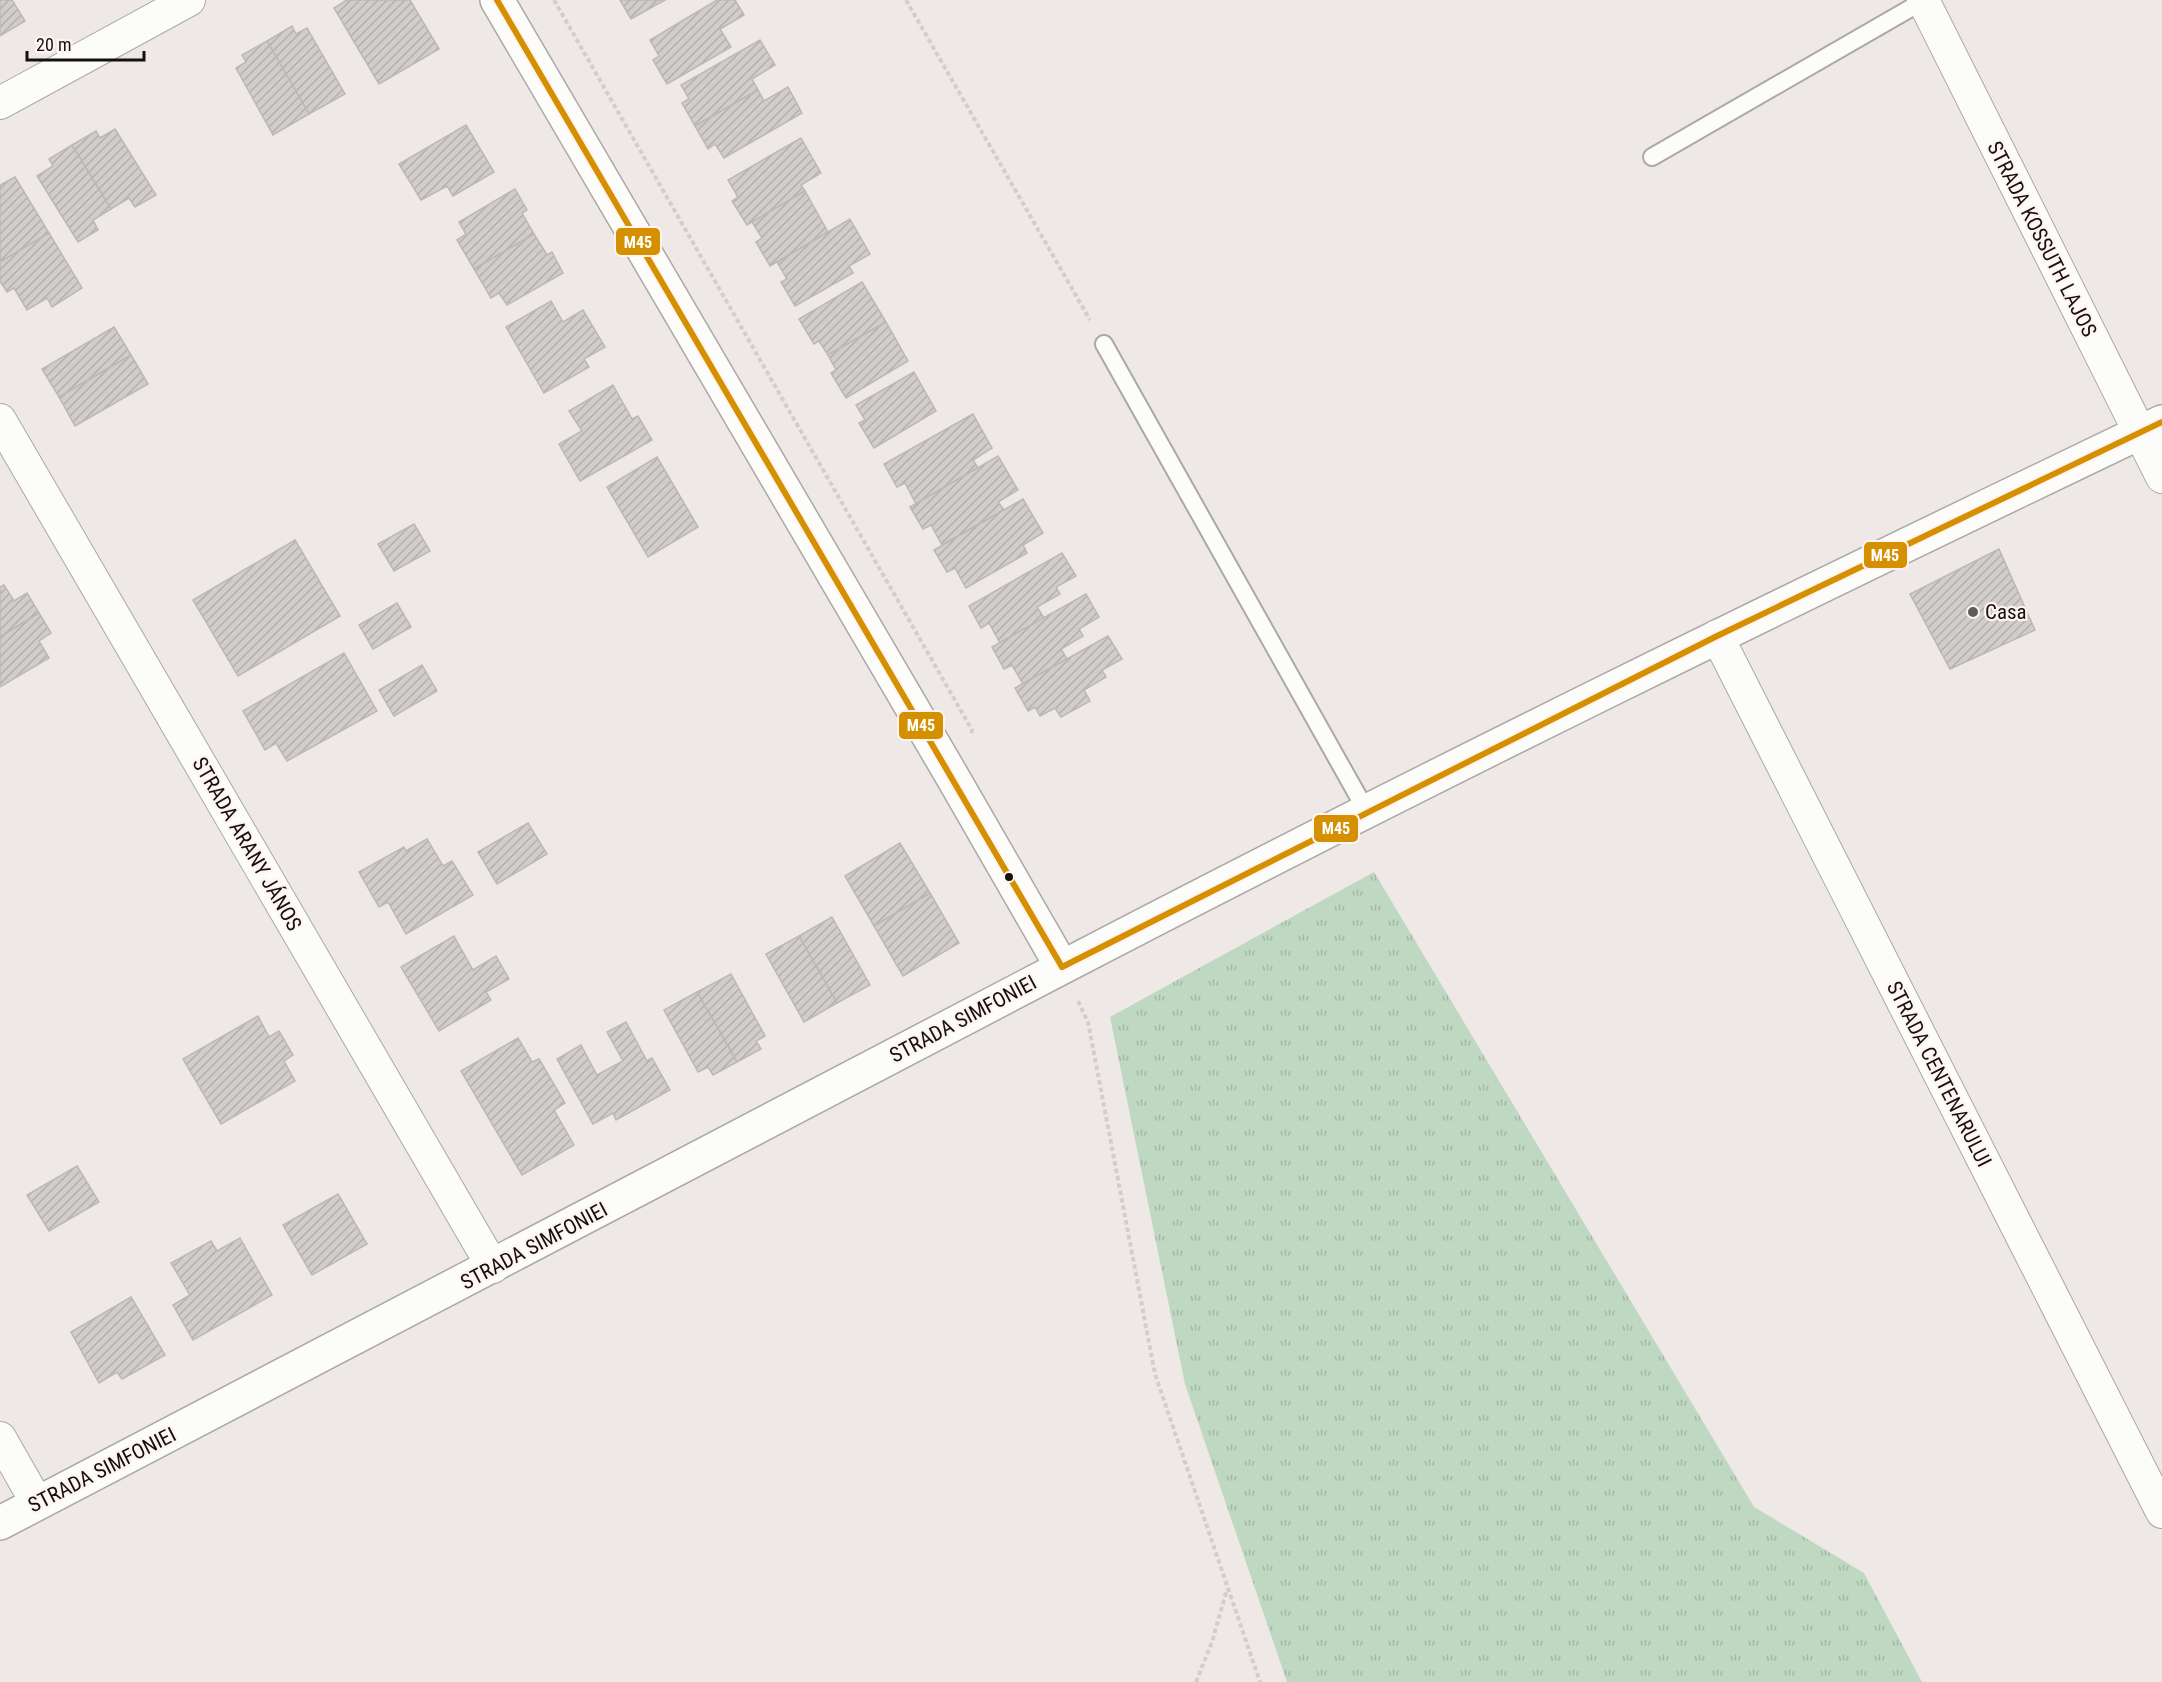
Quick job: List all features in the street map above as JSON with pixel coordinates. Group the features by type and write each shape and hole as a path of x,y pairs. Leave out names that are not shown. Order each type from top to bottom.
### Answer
{"street":[{"path":"0,103 189,0"},
{"path":"497,0 1062,967"},
{"name":"STRADA KOSSUTH LAJOS","path":"1923,1 2150,427 2162,477"},
{"name":"STRADA ARANY JÁNOS","path":"0,420 493,1267"},
{"name":"STRADA SIMFONIEI","path":"0,1522 493,1267 1062,967 1717,636 2150,427"},
{"name":"STRADA CENTENARULUI","path":"1717,636 2162,1512"},
{"path":"0,1438 37,1503"}],"lane":[{"path":"1652,157 1923,1"},
{"path":"1104,344 1367,812"}],"path":[{"path":"554,0 972,730 952,776"},
{"path":"906,0 1104,344"},
{"path":"1062,967 1088,1022 1155,1374 1260,1682"},
{"path":"1196,1682 1228,1588"}],"green space":[{"path":"1374,872 1754,1507 1864,1573 1922,1682 1287,1682 1185,1384 1110,1017"}],"building":[{"path":"0,0 12,0 25,21 0,36"},
{"path":"347,0 410,0 439,49 379,84 334,8"},
{"path":"620,0 665,0 631,19"},
{"path":"717,0 735,0 744,15 720,29 731,47 667,84 653,60 659,56 650,40"},
{"path":"292,26 296,34 307,28 345,94 309,114 267,41"},
{"path":"760,40 775,65 752,79 758,90 695,126 682,103 689,99 681,85"},
{"path":"267,41 309,114 273,135 236,68 246,62 242,55"},
{"path":"788,87 802,113 724,158 715,144 708,149 695,126 758,90 764,101"},
{"path":"466,125 494,172 453,196 447,186 421,200 399,164"},
{"path":"115,129 156,195 135,207 129,198 111,209 72,145 96,131 100,138"},
{"path":"801,138 821,173 801,185 805,191 747,225 732,201 738,197 728,180"},
{"path":"72,145 111,209 93,220 98,230 78,242 37,176 53,166 49,159"},
{"path":"15,177 49,233 0,262 0,185"},
{"path":"515,189 527,210 522,213 534,234 474,269 457,240 466,234 459,222"},
{"path":"805,191 828,232 770,266 756,242 762,238 752,222"},
{"path":"850,219 870,254 849,266 853,273 795,306 781,282 787,279 777,262"},
{"path":"49,233 82,288 52,307 47,298 27,310 14,288 7,292 0,281 0,262"},
{"path":"534,234 547,255 552,252 563,273 507,305 499,293 491,298 474,269"},
{"path":"862,282 886,322 828,355 819,341 814,344 799,319"},
{"path":"551,301 563,322 583,310 605,347 584,359 589,367 544,393 506,327"},
{"path":"886,322 908,361 846,398 831,373 836,370 828,355"},
{"path":"114,327 131,355 59,397 42,369"},
{"path":"131,355 148,384 75,426 59,397"},
{"path":"914,372 936,411 874,448 859,423 865,420 856,405"},
{"path":"613,385 632,419 638,416 652,440 580,481 559,444 582,431 569,411"},
{"path":"973,414 992,448 973,460 978,468 916,504 905,483 897,487 884,464"},
{"path":"998,456 1018,490 998,502 1004,510 942,545 931,525 923,529 910,507"},
{"path":"657,457 698,527 648,557 607,487"},
{"path":"1023,499 1043,533 1023,545 1027,553 966,588 955,568 947,572 934,550"},
{"path":"414,524 430,551 394,571 378,544"},
{"path":"295,540 340,616 238,676 193,600"},
{"name":"Casa","path":"1999,549 2035,630 1950,669 1910,594"},
{"path":"1062,553 1076,576 1056,587 1060,594 1037,607 1044,618 1000,643 989,623 981,628 969,606"},
{"path":"4,585 14,601 27,593 39,613 0,637 0,587"},
{"path":"1086,594 1099,617 1079,629 1083,636 1061,649 1067,659 1023,684 1012,665 1004,669 992,647"},
{"path":"397,603 411,627 373,649 359,625"},
{"path":"39,613 51,633 39,641 49,658 0,687 0,637"},
{"path":"1108,636 1122,659 1102,670 1106,677 1084,690 1090,701 1061,717 1055,708 1040,716 1035,707 1028,711 1015,688"},
{"path":"344,653 377,711 287,761 276,743 265,750 243,711"},
{"path":"422,665 437,691 394,716 379,690"},
{"path":"528,823 547,854 497,884 478,852"},
{"path":"427,839 443,866 452,861 473,895 406,934 388,902 379,907 359,872 404,847 406,851"},
{"path":"900,843 930,893 874,926 845,876"},
{"path":"930,893 959,943 903,976 874,926"},
{"path":"832,917 870,985 837,1003 799,936"},
{"path":"454,936 473,970 496,956 509,979 486,992 491,1000 439,1031 401,967"},
{"path":"799,936 837,1003 804,1022 766,954"},
{"path":"731,974 765,1036 756,1041 761,1049 737,1062 697,992"},
{"path":"697,992 737,1062 713,1075 708,1067 698,1072 664,1010"},
{"path":"258,1016 269,1037 279,1031 293,1055 284,1061 295,1081 221,1124 183,1059"},
{"path":"626,1022 647,1061 652,1058 670,1090 616,1120 613,1113 593,1124 557,1059 581,1045 597,1075 623,1061 607,1032"},
{"path":"518,1038 532,1062 539,1059 565,1103 554,1110 574,1145 522,1175 461,1071"},
{"path":"77,1166 99,1202 49,1231 27,1195"},
{"path":"338,1194 367,1244 312,1275 283,1225"},
{"path":"240,1238 272,1295 193,1340 173,1305 190,1295 171,1263 211,1241 217,1251"},
{"path":"131,1297 165,1355 122,1379 117,1372 99,1383 71,1332"}],"transit line":[{"name":"M45","path":"497,0 1062,967"},
{"name":"M45","path":"1062,967 1717,636 2162,422"}],"place":[{"name":"Casa","path":"1973,612"}]}
